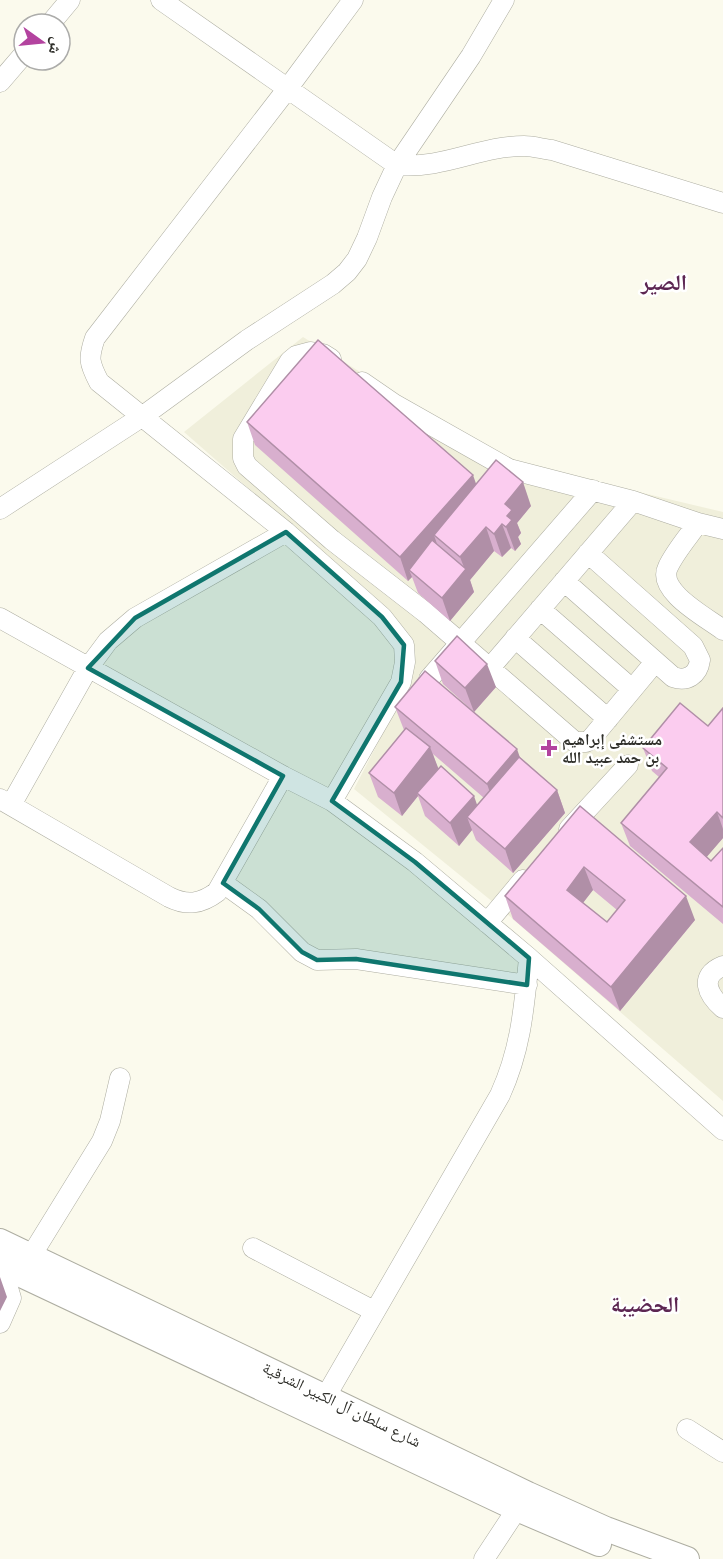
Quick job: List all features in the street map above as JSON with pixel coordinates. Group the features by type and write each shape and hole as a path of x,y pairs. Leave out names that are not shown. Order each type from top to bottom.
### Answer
{"main road":[{"name":"شارع سلطان آل الكبير الشرقية","path":"0,1242 538,1499 606,1529 687,1559"},
{"name":"شارع سلطان آل الكبير الشرقية","path":"0,1265 517,1509 639,1559"}],"street":[{"path":"60,12 70,0"},
{"path":"161,0 397,165 416,167 435,165 494,150 525,146 552,150 723,203"},
{"path":"332,801 400,682 405,662 404,645 382,617 286,531 99,382 91,366 89,353 95,338 353,0"},
{"path":"0,509 142,416 246,340 333,284 347,272 368,238 378,206 397,165 471,56 504,0"},
{"path":"0,81 12,68"},
{"path":"655,662 591,739 586,742 575,742 418,606 332,540 247,466 243,458 243,439 290,361 303,353 323,354 394,404 497,463 524,474 633,501 723,529"},
{"path":"429,679 593,490"},
{"path":"489,669 633,501"},
{"path":"698,523 723,539"},
{"path":"698,523 669,565 666,581 676,596 723,630"},
{"path":"284,776 217,892 208,898 188,903 178,902 6,802 88,668 108,641 135,618 286,531"},
{"path":"564,582 673,677 683,679 697,671 700,660 693,646 588,553"},
{"path":"540,609 632,689"},
{"path":"0,618 332,801 415,862 529,958 723,1130"},
{"path":"515,638 608,719"},
{"path":"555,845 628,765"},
{"path":"487,923 539,862"},
{"path":"223,883 259,909 302,952 317,960 356,959 526,985"},
{"path":"326,1396 500,1095 517,1052 522,1030 529,958"},
{"path":"723,966 713,972 708,982 712,998 723,1008"},
{"path":"31,1256 102,1141 110,1121 120,1078"},
{"path":"253,1248 374,1311"},
{"path":"0,1282 8,1288 11,1298 0,1323"},
{"path":"687,1429 723,1452"},
{"path":"484,1559 517,1509"}],"highlighted area":[{"path":"286,532 382,617 404,645 401,682 332,801 415,862 529,958 527,985 356,959 317,960 302,952 259,909 223,883 283,776 88,668 135,618"}],"shaded area":[{"name":"مستشفى إبراهيم بن حمد عبيد الله","path":"303,337 504,460 723,512 723,1101 499,907 354,789 396,708 415,647 386,609 184,432"}],"building":[{"path":"318,340 473,475 400,557 247,422"},
{"path":"496,460 523,482 505,504 512,510 507,516 512,520 506,527 502,524 494,534 486,527 460,557 434,535"},
{"path":"432,540 466,569 442,598 409,570"},
{"path":"457,636 487,664 465,688 435,661"},
{"path":"425,671 517,749 487,784 395,707"},
{"path":"680,703 708,726 723,708 723,818 717,812 690,842 711,861 723,848 723,907 621,823 667,768 643,748"},
{"path":"406,728 430,747 394,793 369,773"},
{"path":"519,757 557,790 505,849 467,817"},
{"path":"441,766 474,796 450,823 417,793"},
{"path":"580,806 686,896 611,987 505,896","holes":["584,867 625,900 607,922 567,890"]}],"place":[{"name":"مستشفى إبراهيم بن حمد عبيد الله","path":"549,748"}],"district":[{"name":"الصير","path":"664,282"},
{"name":"الحضيبة","path":"645,1304"}]}
